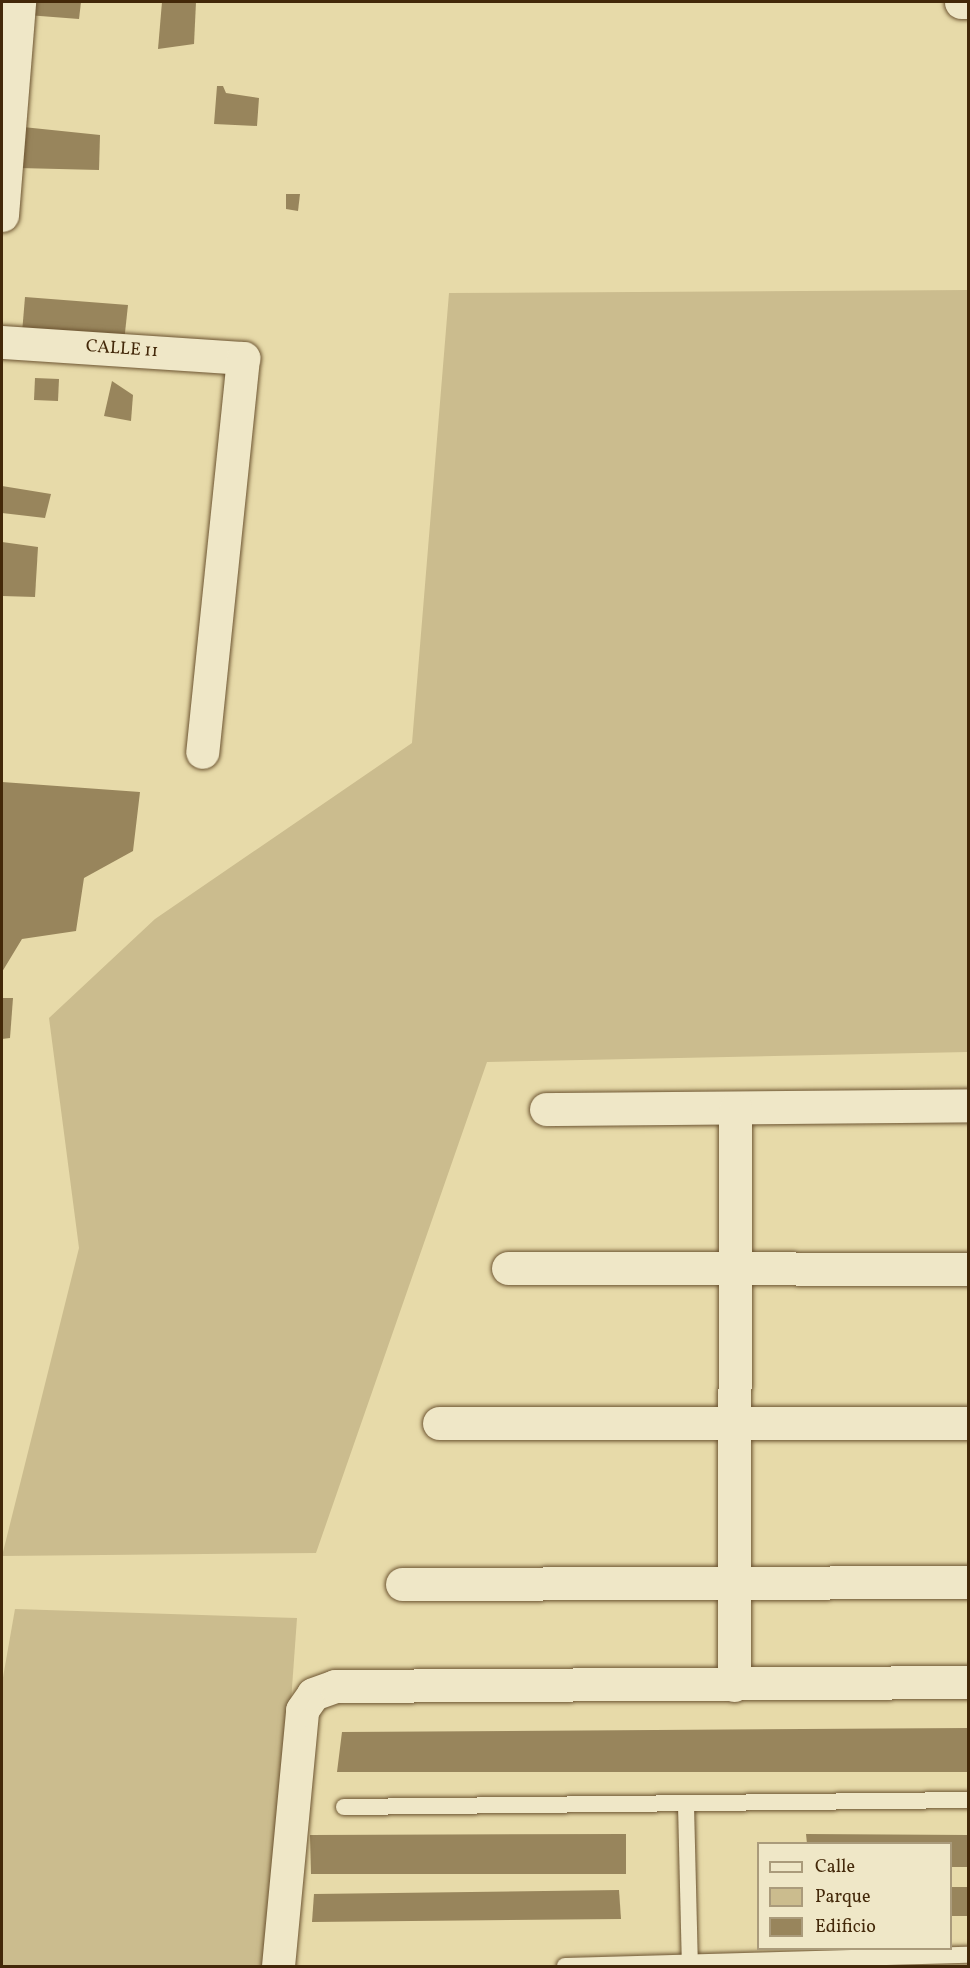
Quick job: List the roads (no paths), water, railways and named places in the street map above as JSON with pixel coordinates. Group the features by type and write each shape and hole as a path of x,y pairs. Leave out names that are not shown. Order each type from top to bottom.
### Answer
{"street":[{"path":"2,215 19,2"},
{"path":"961,2 969,2"},
{"name":"CALLE 11","path":"2,342 243,358 202,752"},
{"path":"546,1109 969,1105"},
{"path":"734,1685 735,1583 731,1423 735,1109"},
{"path":"508,1268 969,1269"},
{"path":"439,1423 969,1423"},
{"path":"402,1584 969,1582"},
{"path":"278,1966 302,1710 313,1694 334,1686 969,1682"}],"lane":[{"path":"344,1807 686,1805 969,1800"},
{"path":"686,1805 690,1965"},
{"path":"565,1966 690,1965 969,1955"}]}
